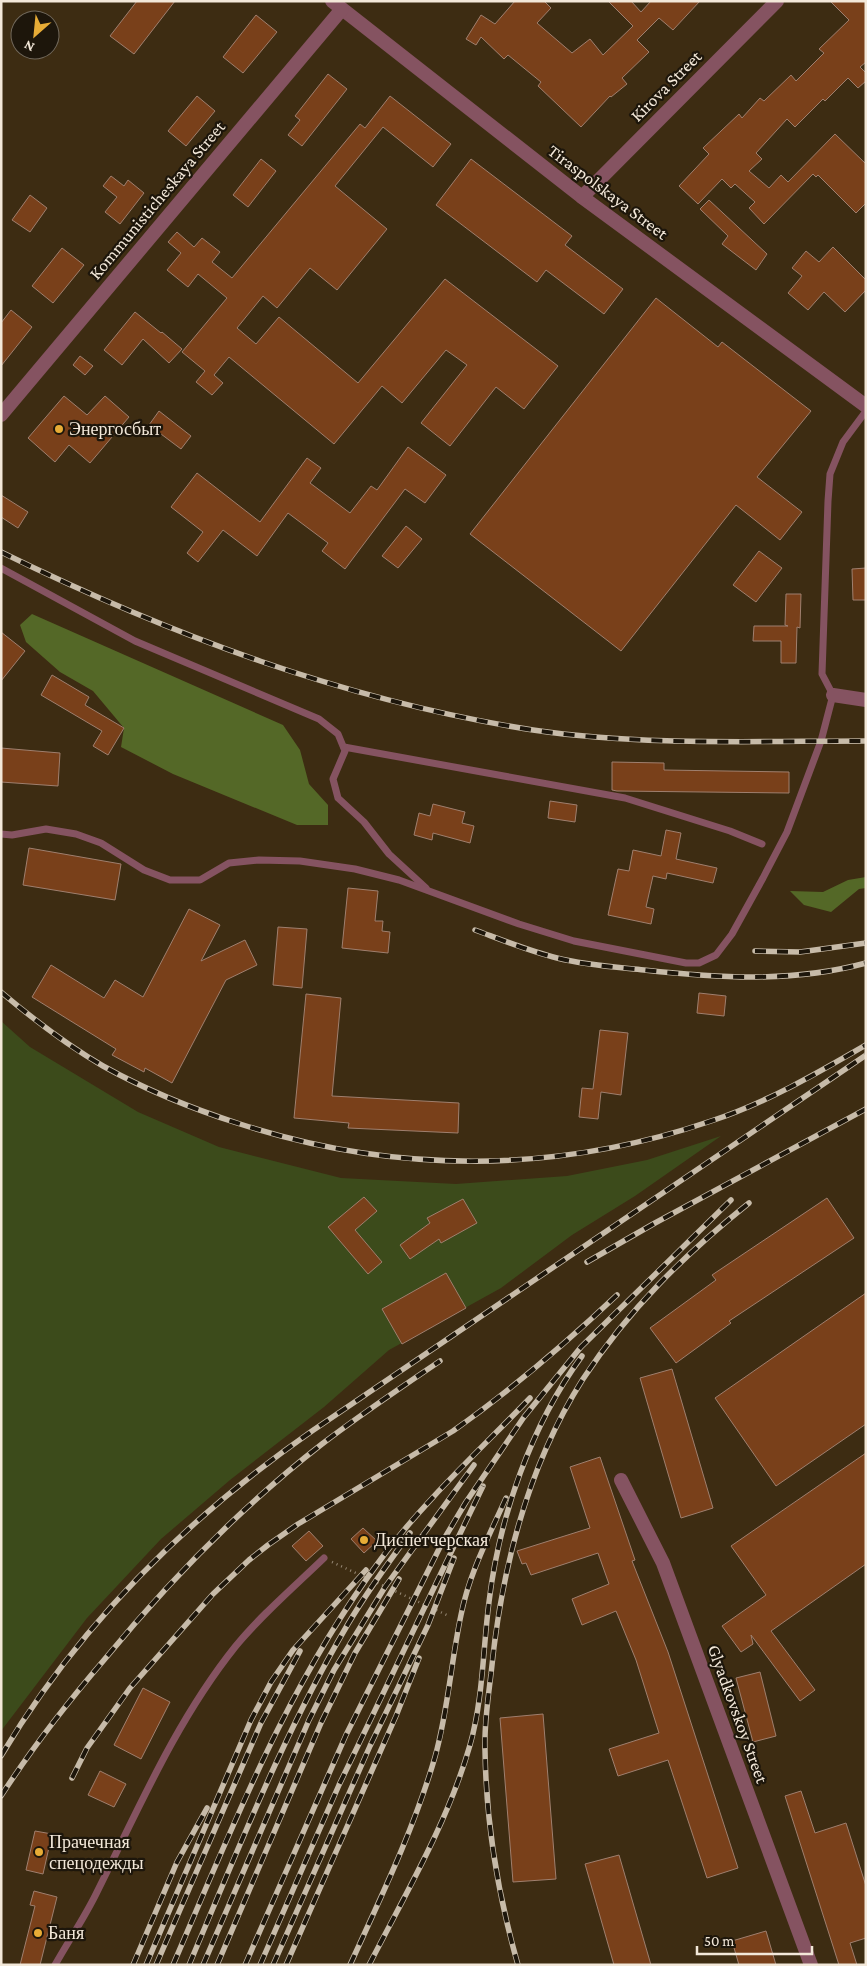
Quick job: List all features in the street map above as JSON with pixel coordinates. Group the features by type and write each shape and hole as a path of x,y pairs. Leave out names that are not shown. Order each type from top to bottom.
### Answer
{"street":[{"name":"Kirova Street","path":"582,197 777,1"},
{"name":"Tiraspolskaya Street","path":"337,5 582,197 866,406"},
{"name":"Kommunisticheskaya Street","path":"1,415 337,5"},
{"path":"834,695 866,700"},
{"name":"Glyadkovskoy Street","path":"621,1480 663,1563 811,1965"}],"lane":[{"path":"1,834 12,835 46,830 76,834 101,843 144,870 170,880 200,880 229,864 242,861 300,861 363,871 429,891 519,924 582,943 686,963 708,960 716,955 732,934 787,832 821,741 834,695 822,674 830,474 843,442 866,411"},
{"path":"1,568 135,641 319,719 338,734 345,751 333,779 338,798 364,822 389,854 429,891"},
{"path":"344,747 625,798 730,831 762,844"},
{"path":"55,1965 96,1894 166,1753 202,1694 223,1663 254,1625 324,1558"}],"path":[{"path":"324,1558 449,1616"}],"green space":[{"path":"32,614 283,725 300,750 309,784 328,805 328,825 297,825 173,774 121,747 124,728 93,691 60,672 26,642 20,625"},
{"path":"866,877 866,888 859,889 831,912 804,905 790,891 823,892 848,880"},
{"path":"1,1021 30,1047 138,1112 219,1147 341,1178 456,1184 567,1176 647,1160 721,1136 635,1196 572,1235 501,1288 389,1350 324,1407 230,1480 161,1539 87,1618 1,1731"}],"building":[{"path":"137,1 175,1 134,54 110,36"},
{"path":"515,1 544,1 551,8 537,23 572,53 590,39 603,55 633,26 608,1 631,1 641,12 651,1 700,1 673,30 659,18 637,40 649,52 622,78 627,84 610,96 581,127 538,86 541,82 508,55 504,59 481,37 476,45 466,39 481,15 495,24"},
{"path":"830,1 866,1 866,62 860,67 866,73 866,81 858,88 848,78 825,101 823,99 795,127 787,119 756,153 762,159 749,171 769,188 781,175 788,182 835,134 866,164 866,203 856,213 818,175 816,177 813,174 764,224 749,208 755,202 735,184 731,188 722,179 698,204 679,186 709,154 703,148 739,114 742,118 760,98 764,101 791,75 796,81 824,53 819,49 849,20"},
{"path":"256,15 277,32 243,73 223,57"},
{"path":"328,74 347,89 302,146 288,135 300,120 295,116"},
{"path":"197,96 215,111 186,146 168,131"},
{"path":"390,96 451,144 433,167 383,127 335,186 387,229 337,290 310,268 277,308 263,296 237,328 256,344 279,317 358,383 445,279 558,366 524,409 496,387 450,446 421,423 467,365 446,350 402,403 382,386 334,444 229,357 214,375 223,383 212,395 196,382 205,371 182,352 227,298 198,274 188,287 167,270 181,253 168,242 177,232 194,247 202,238 220,252 212,262 232,278 360,124 365,128"},
{"path":"261,159 276,171 248,207 233,195"},
{"path":"471,159 572,236 565,245 623,289 604,314 546,270 537,282 436,205"},
{"path":"111,176 124,186 128,180 144,193 120,224 105,212 117,197 103,186"},
{"path":"30,195 47,208 30,232 12,220"},
{"path":"709,200 767,254 756,270 722,244 728,236 700,209"},
{"path":"833,247 866,280 866,290 845,312 824,292 808,310 788,293 802,276 792,268 806,251 819,262"},
{"path":"62,248 84,265 53,303 32,286"},
{"path":"656,298 718,347 722,342 811,411 757,477 802,512 780,540 736,505 621,651 470,534"},
{"path":"11,310 32,327 1,366 1,323"},
{"path":"135,312 182,349 169,363 143,339 122,365 104,350"},
{"path":"80,356 93,366 85,375 73,365"},
{"path":"64,396 87,415 105,396 129,417 90,463 69,445 55,462 28,438"},
{"path":"159,411 191,436 181,449 149,425"},
{"path":"408,447 446,475 425,503 405,489 345,569 322,551 328,543 288,513 257,556 223,530 198,562 187,553 203,532 171,507 197,473 260,522 307,458 321,468 310,483 350,513 371,486 377,490"},
{"path":"1,495 28,512 18,528 1,517"},
{"path":"406,526 422,539 398,568 382,556"},
{"path":"759,551 782,568 756,602 733,585"},
{"path":"866,568 866,600 853,600 852,569"},
{"path":"786,594 801,594 800,628 797,627 796,663 781,663 781,641 753,641 754,626 788,626 785,625"},
{"path":"1,632 25,651 1,681"},
{"path":"52,675 89,697 85,705 124,728 108,755 93,746 102,731 41,695"},
{"path":"1,748 60,753 58,786 1,782"},
{"path":"612,762 664,763 664,770 789,772 789,793 617,791 612,790"},
{"path":"550,801 577,805 575,822 548,818"},
{"path":"433,804 465,812 462,823 474,826 470,843 433,833 432,840 414,835 419,813 430,816"},
{"path":"666,830 681,833 676,859 717,868 713,883 667,873 666,879 653,876 646,907 654,909 651,924 608,915 618,869 629,871 633,850 661,856"},
{"path":"29,848 121,864 115,900 23,885"},
{"path":"348,888 378,891 375,921 383,921 382,931 390,932 388,953 342,948"},
{"path":"189,909 220,925 201,961 245,940 257,965 226,980 172,1083 145,1068 144,1072 112,1055 116,1049 32,997 51,965 104,998 115,980 143,997"},
{"path":"278,927 307,929 302,988 273,985"},
{"path":"699,993 726,996 724,1016 697,1013"},
{"path":"306,994 341,998 332,1096 459,1103 458,1133 348,1128 349,1123 294,1118"},
{"path":"600,1030 628,1033 621,1095 601,1092 598,1119 579,1117 582,1088 593,1089"},
{"path":"364,1197 377,1211 355,1230 382,1262 368,1274 328,1227"},
{"path":"827,1198 854,1238 729,1321 731,1323 676,1363 650,1328 716,1280 712,1275"},
{"path":"463,1199 477,1223 441,1243 439,1239 410,1259 400,1245 430,1223 427,1218"},
{"path":"446,1273 466,1308 402,1344 382,1309"},
{"path":"866,1293 866,1424 776,1486 715,1398"},
{"path":"672,1369 713,1508 681,1518 640,1378"},
{"path":"866,1453 866,1564 771,1631 815,1690 800,1701 751,1635 753,1644 741,1652 722,1626 766,1595 731,1546"},
{"path":"600,1457 635,1560 632,1561 668,1652 738,1868 707,1878 668,1760 618,1776 609,1749 659,1733 636,1660 616,1611 582,1625 572,1599 609,1584 598,1553 531,1575 526,1563 522,1564 517,1551 590,1528 570,1467"},
{"name":"Диспетчерская","path":"363,1528 377,1541 364,1553 351,1539"},
{"path":"309,1531 323,1546 306,1561 292,1546"},
{"path":"760,1672 776,1736 753,1742 736,1678"},
{"path":"143,1688 170,1702 141,1759 114,1745"},
{"path":"543,1714 556,1879 513,1882 500,1718"},
{"path":"100,1771 126,1784 114,1807 88,1795"},
{"path":"801,1791 815,1833 846,1823 866,1886 866,1938 850,1943 857,1965 839,1965 785,1796"},
{"name":"Прачечная спецодежды","path":"35,1831 52,1834 43,1874 26,1870"},
{"path":"619,1855 651,1965 614,1965 585,1864"},
{"name":"Баня","path":"34,1891 57,1897 40,1965 20,1965 35,1906 30,1905"},
{"path":"766,1931 776,1965 739,1965 732,1941"}],"railway":[{"path":"1,552 129,611 195,637 327,683 395,702 533,730 574,735 657,741 866,741"},
{"path":"475,930 526,949 568,960 600,966 672,973 727,977 783,976 810,974 866,963"},
{"path":"755,951 800,952 866,943"},
{"path":"1,992 51,1031 103,1066 153,1091 187,1105 240,1124 298,1140 357,1152 416,1159 476,1161 535,1158 594,1151 653,1138 711,1121 751,1106 809,1077 866,1045"},
{"path":"1,1756 65,1662 101,1619 139,1577 222,1500 312,1431 866,1055"},
{"path":"587,1262 866,1109"},
{"path":"245,1965 346,1735 444,1539 466,1502 524,1417 581,1347 731,1200"},
{"path":"518,1965 494,1859 488,1805 485,1741 486,1712 502,1597 520,1521 546,1448 563,1413 601,1353 619,1329 659,1284 702,1243 749,1203"},
{"path":"72,1778 87,1748 130,1688 213,1594 249,1560 298,1524 453,1431 537,1366 617,1295"},
{"path":"369,1965 425,1857 461,1774 478,1710 489,1602 494,1570 509,1505 520,1473 547,1412 582,1356"},
{"path":"1,1796 37,1743 77,1693 154,1602 207,1546 263,1493 322,1444 440,1361"},
{"path":"173,1965 265,1756 290,1705 348,1606 381,1559 415,1517 530,1398"},
{"path":"203,1965 309,1720 334,1670 385,1587 474,1465"},
{"path":"260,1965 339,1785 483,1486"},
{"path":"350,1965 396,1862 427,1784 443,1722 458,1633 469,1585 480,1555 506,1498"},
{"path":"189,1965 244,1835 303,1707 355,1612 410,1533"},
{"path":"273,1965 370,1746 428,1625 454,1558"},
{"path":"146,1965 251,1720 271,1682 293,1650 366,1570"},
{"path":"217,1965 321,1723 355,1653 399,1579"},
{"path":"156,1965 261,1723 300,1651"},
{"path":"286,1965 396,1716 419,1658"},
{"path":"133,1965 177,1862 207,1808"}],"place":[{"name":"Энергосбыт","path":"59,429"},
{"name":"Диспетчерская","path":"364,1540"},
{"name":"Прачечная спецодежды","path":"39,1852"},
{"name":"Баня","path":"38,1933"}]}
